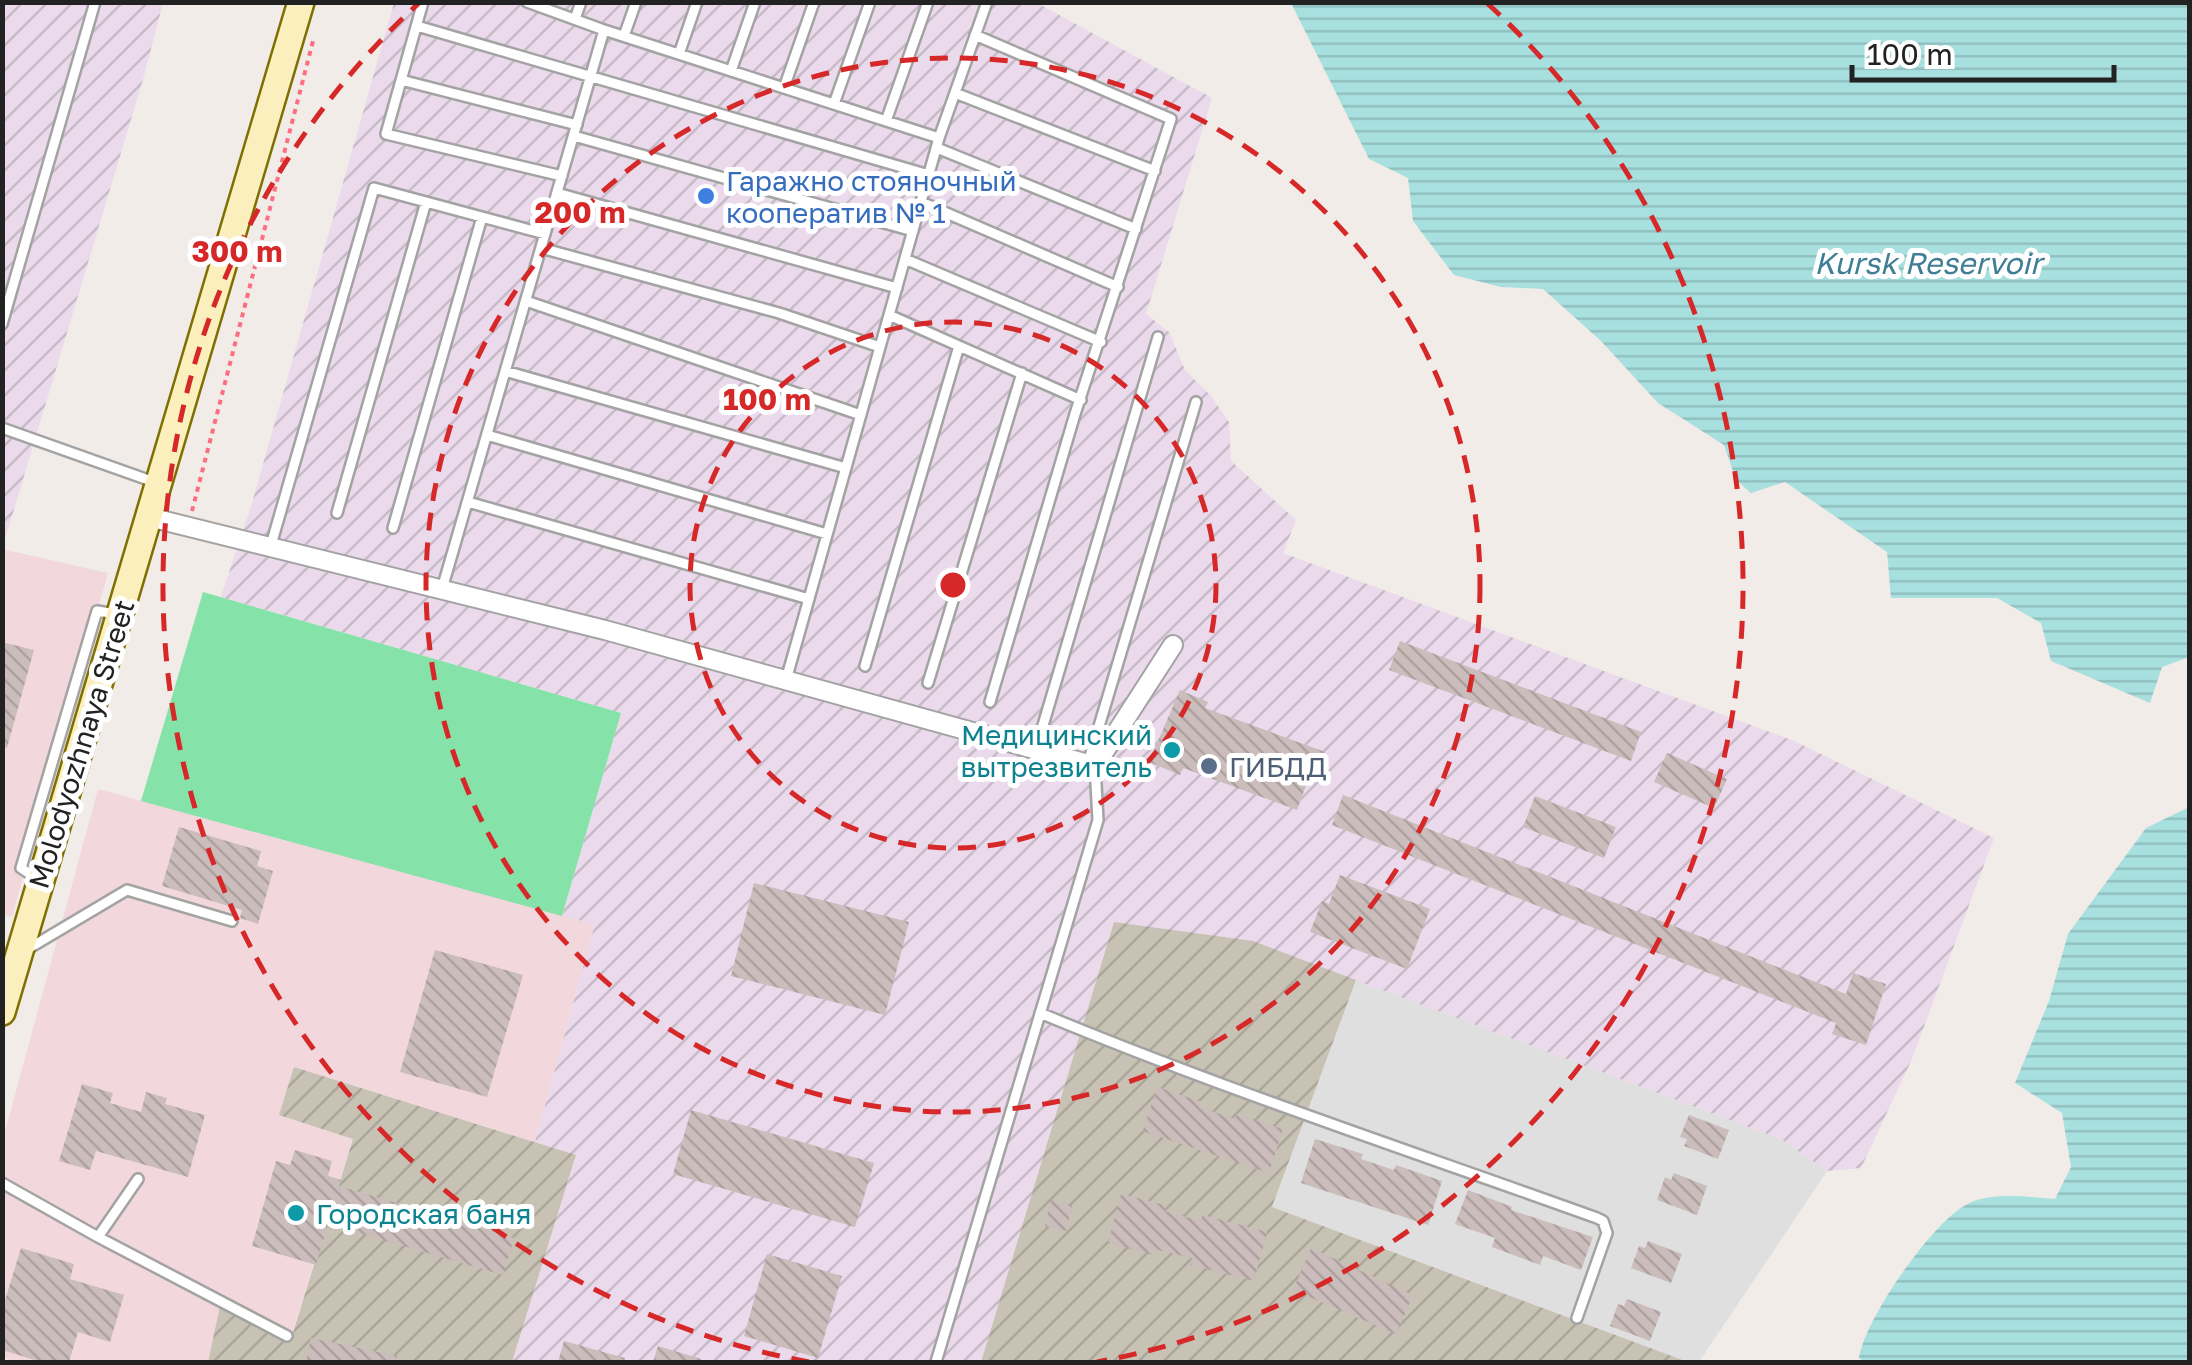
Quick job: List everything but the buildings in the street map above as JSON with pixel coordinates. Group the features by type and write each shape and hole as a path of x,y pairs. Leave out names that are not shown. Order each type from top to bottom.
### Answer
{"main road":[{"name":"Molodyozhnaya Street","path":"2,1012 12,964 301,2"}],"street":[{"path":"149,518 442,589 1091,764 1173,645"}],"lane":[{"path":"2,324 95,2"},
{"path":"423,2 386,134 562,176"},
{"path":"527,2 886,121 1136,229"},
{"path":"575,19 580,2"},
{"path":"624,36 636,2"},
{"path":"679,54 697,2"},
{"path":"731,71 756,2"},
{"path":"784,88 814,2"},
{"path":"834,104 870,2"},
{"path":"886,121 928,2"},
{"path":"786,680 938,143 987,2"},
{"path":"416,26 929,175"},
{"path":"442,589 604,30"},
{"path":"976,35 1171,118 990,702"},
{"path":"402,80 913,232"},
{"path":"955,92 1154,171"},
{"path":"271,545 374,188 545,234"},
{"path":"557,193 897,288"},
{"path":"337,513 426,202"},
{"path":"921,202 1118,287"},
{"path":"393,528 482,217"},
{"path":"541,248 780,313 880,347"},
{"path":"905,259 1101,342"},
{"path":"526,300 861,416"},
{"path":"889,316 1082,400"},
{"path":"1036,749 1158,337"},
{"path":"865,666 959,346"},
{"path":"506,371 846,468"},
{"path":"928,683 1022,374"},
{"path":"936,1362 1098,820 1091,764 1196,402"},
{"path":"2,428 159,484"},
{"path":"487,435 827,534"},
{"path":"468,502 809,599"},
{"path":"12,964 128,890 232,921"},
{"path":"1040,1013 1165,1065 1292,1107 1603,1221 1607,1234 1577,1318"},
{"path":"98,1237 138,1179"},
{"path":"2,1183 287,1336"}],"path":[{"path":"188,526 314,40"}],"shaded area":[{"path":"3,3 163,3 3,546"},
{"path":"394,3 1037,3 1212,98 1146,314 1169,332 1185,370 1211,396 1229,422 1231,461 1296,520 1283,553 1794,741 1994,838 1912,1059 1861,1168 1827,1171 1781,1139 1253,942 1114,922 981,1362 512,1362 576,1156 535,1142 595,924 562,916 621,713 221,597 252,503"},
{"path":"2,549 108,573 12,917 2,914"},
{"path":"98,789 595,924 535,1142 294,1067 353,1138 289,1343 220,1307 208,1362 17,1362 3,1358 3,1139"},
{"path":"1114,922 1253,941 1356,980 1272,1207 1688,1362 981,1362"},
{"path":"1356,980 1781,1139 1827,1171 1699,1362 1688,1362 1272,1207"},
{"path":"294,1067 576,1155 512,1362 208,1362 220,1306 290,1342 353,1139 279,1115"}],"green space":[{"path":"203,592 621,713 562,916 141,801"}],"water":[{"name":"Kursk Reservoir","path":"1291,3 2189,3 2189,657 2162,667 2150,703 2051,661 2041,623 1997,598 1891,598 1887,552 1785,482 1751,493 1736,480 1724,445 1658,403 1601,341 1543,289 1501,287 1454,275 1413,221 1408,178 1369,159"},
{"path":"2189,807 2189,1362 1865,1362 1859,1358 1864,1341 1886,1298 1917,1253 1950,1217 1985,1198 2055,1199 2071,1167 2062,1113 2015,1083 2049,1001 2068,934 2146,828"}],"place":[{"name":"Гаражно стояночный кооператив № 1","path":"706,196"},
{"name":"Медицинский вытрезвитель","path":"1172,750"},
{"name":"ГИБДД","path":"1209,766"},
{"name":"Городская баня","path":"296,1213"}]}
